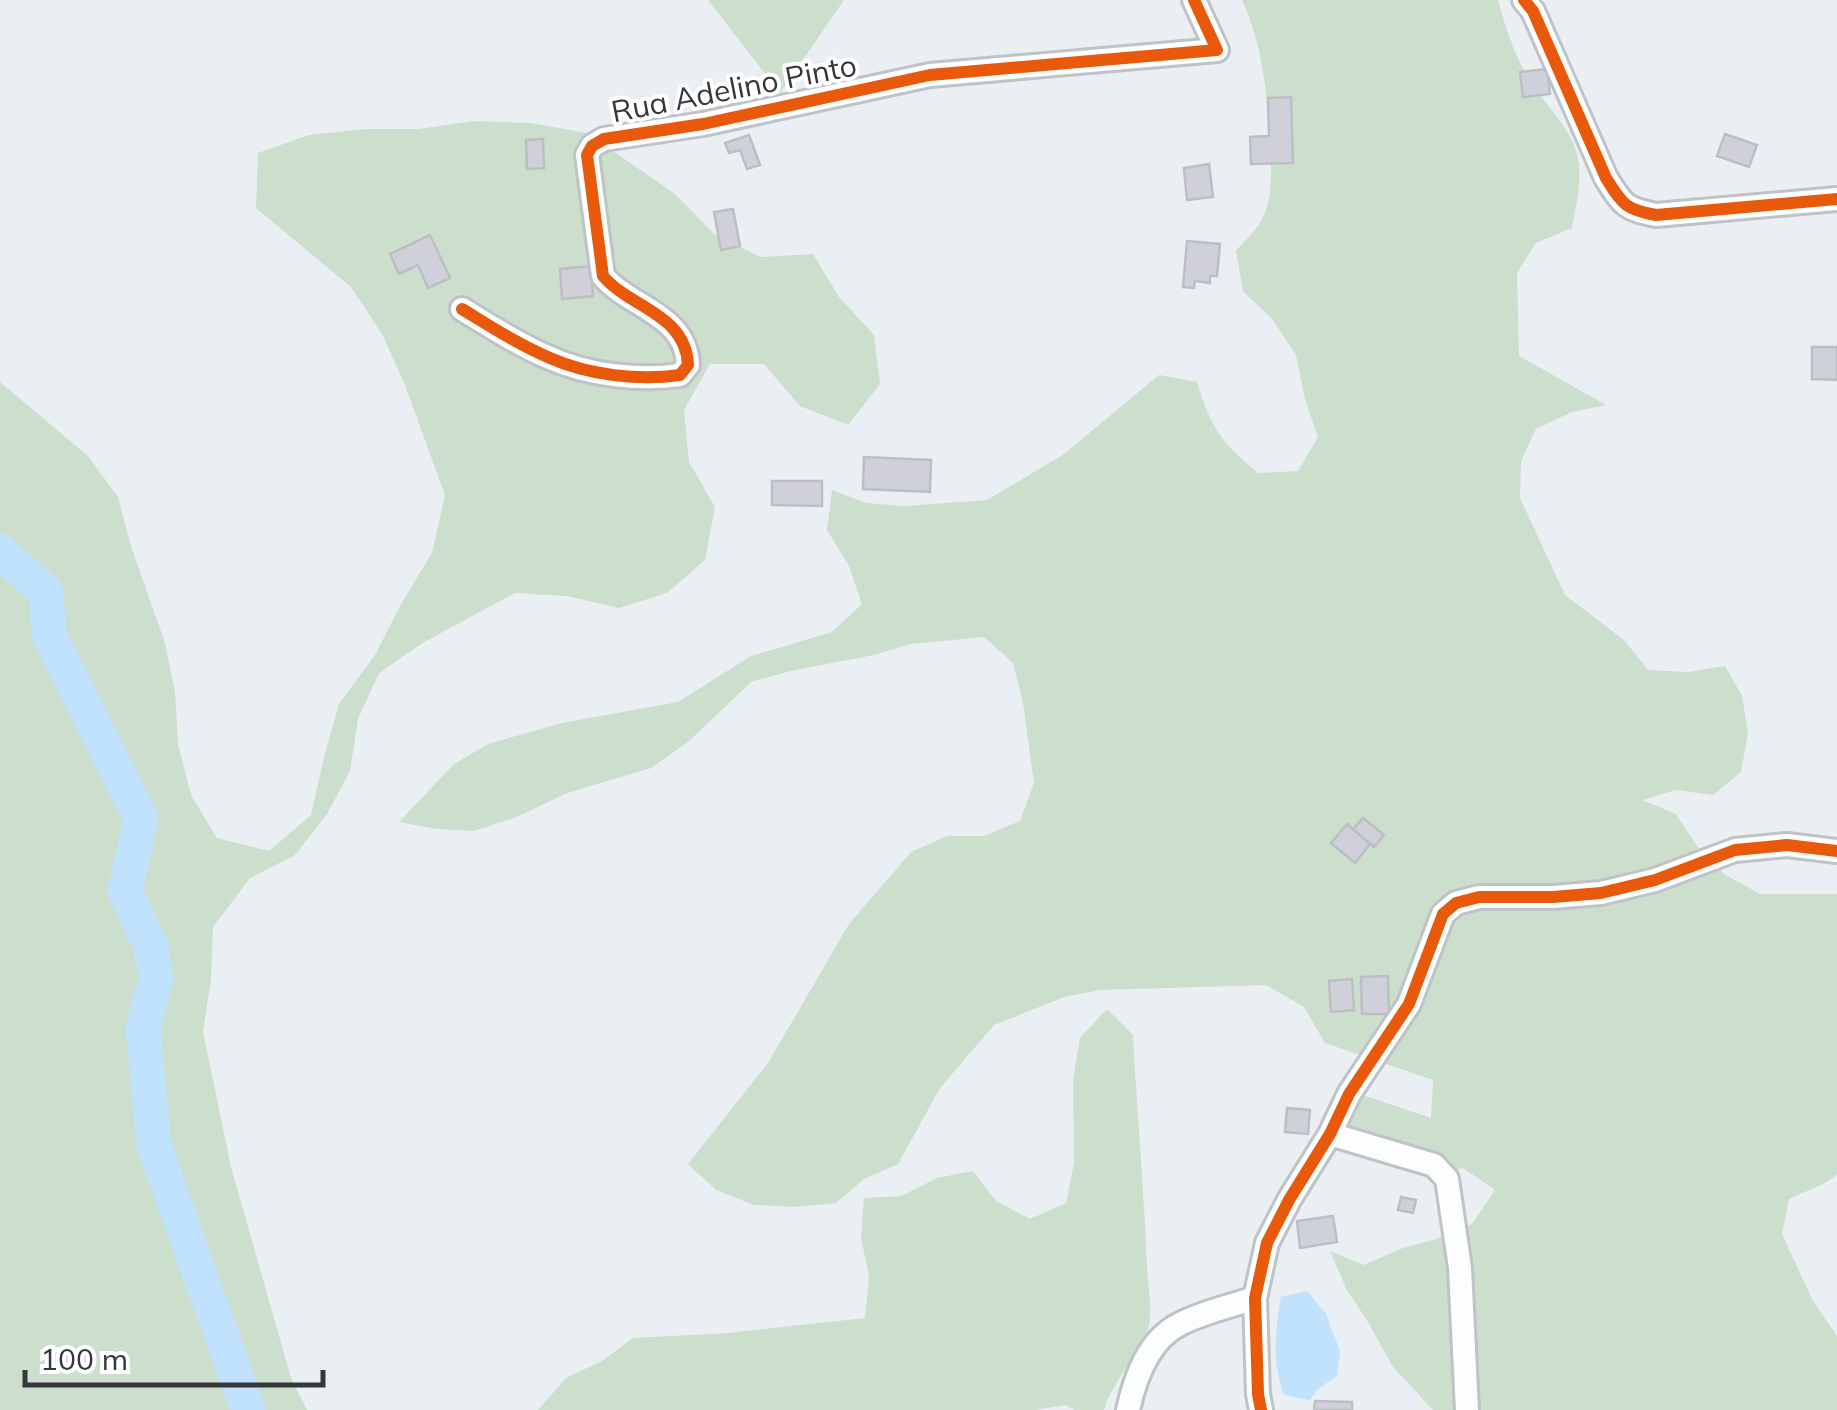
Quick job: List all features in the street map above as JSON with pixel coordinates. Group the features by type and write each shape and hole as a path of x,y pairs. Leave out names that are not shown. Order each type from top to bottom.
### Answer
{"street":[{"name":"Rua Adelino Pinto","path":"462,308 552,360 634,376 680,374 688,365 680,335 647,307 612,287 603,276 587,155 592,146 604,139 704,124 930,76 1217,50 1194,0"},
{"path":"1524,0 1533,11 1606,178 1622,203 1656,216 1837,199"},
{"path":"1261,1410 1256,1298 1267,1244 1330,1134 1348,1094 1409,1004 1443,914 1456,903 1479,897 1601,893 1654,880 1735,850 1787,845 1837,851"},
{"path":"1330,1134 1434,1165 1447,1179 1460,1268 1467,1410"},
{"path":"1128,1410 1148,1352 1177,1325 1256,1298"}],"green space":[{"path":"708,0 844,0 780,93"},
{"path":"1242,0 1498,0 1524,70 1573,143 1579,180 1572,228 1536,243 1517,273 1519,356 1606,405 1572,412 1536,429 1521,461 1520,498 1565,595 1624,640 1648,670 1688,672 1725,666 1742,696 1748,733 1741,772 1713,795 1676,790 1642,800 1676,814 1697,846 1724,874 1760,894 1837,894 1837,1175 1789,1199 1782,1234 1813,1301 1837,1336 1837,1410 1433,1410 1393,1367 1347,1290 1330,1251 1364,1265 1436,1239 1472,1224 1495,1190 1463,1168 1427,1174 1326,1111 1360,1094 1431,1118 1433,1080 1325,1043 1304,1007 1266,985 1100,990 1064,997 994,1025 940,1088 898,1164 864,1179 836,1203 798,1207 754,1205 716,1190 688,1164 768,1063 849,924 911,852 947,836 984,836 1020,821 1034,783 1023,703 1013,663 984,637 911,644 751,682 688,742 651,768 567,793 519,816 474,831 399,822 454,764 488,744 562,723 678,702 751,656 832,632 862,604 849,566 827,530 832,490 866,503 904,506 987,500 1064,454 1159,375 1197,382 1219,433 1258,473 1298,471 1318,437 1296,355 1272,319 1243,291 1236,251 1261,221 1271,180 1262,67"},
{"path":"475,121 531,123 587,133 675,194 714,234 761,257 813,254 839,297 874,335 880,384 848,425 800,406 764,364 710,364 684,410 689,462 715,507 705,560 667,593 619,608 567,596 515,593 424,642 379,673 358,719 350,771 327,814 295,855 250,878 213,927 203,1032 231,1167 291,1378 307,1410 0,1410 0,382 88,456 118,497 165,643 175,692 178,744 191,795 217,838 269,851 311,815 339,704 375,655 432,553 445,495 382,334 351,287 256,208 258,153 309,135 418,129"},
{"path":"1107,1009 1133,1035 1150,1315 1143,1340 1104,1410 1075,1410 1066,1405 1035,1410 538,1410 566,1378 602,1361 633,1338 728,1333 865,1318 869,1277 861,1237 864,1198 901,1196 937,1178 973,1171 996,1201 1030,1219 1066,1203 1074,1163 1073,1079 1080,1038"}],"water":[{"path":"1307,1291 1326,1314 1340,1351 1337,1376 1310,1400 1284,1395 1276,1346 1281,1297"}],"building":[{"path":"1547,69 1550,94 1523,97 1520,72"},
{"path":"1291,97 1293,163 1251,164 1250,137 1269,136 1268,98"},
{"path":"1725,134 1757,145 1749,167 1717,156"},
{"path":"749,135 760,165 747,169 740,150 729,153 725,143"},
{"path":"543,139 544,168 527,169 526,140"},
{"path":"1209,164 1213,197 1187,200 1184,168"},
{"path":"733,209 740,246 721,250 714,212"},
{"path":"430,235 450,278 428,288 418,265 399,274 390,254"},
{"path":"1187,241 1220,244 1217,276 1210,276 1210,283 1195,281 1194,288 1183,287"},
{"path":"591,266 593,296 562,299 560,269"},
{"path":"1812,347 1837,347 1837,380 1812,379"},
{"path":"864,457 931,460 930,492 863,489"},
{"path":"772,481 822,481 822,506 772,505"},
{"path":"1363,818 1384,835 1374,847 1353,829"},
{"path":"1347,824 1370,844 1355,863 1331,843"},
{"path":"1388,976 1389,1014 1362,1014 1361,977"},
{"path":"1352,979 1354,1010 1331,1012 1329,981"},
{"path":"1287,1108 1310,1110 1308,1134 1285,1132"},
{"path":"1401,1197 1416,1200 1413,1213 1398,1210"},
{"path":"1333,1216 1337,1242 1300,1248 1297,1221"},
{"path":"1315,1401 1352,1402 1352,1410 1314,1410"}],"waterway":[{"path":"0,551 46,592 49,635 141,819 125,892 150,944 156,978 143,1028 154,1145 248,1410"}],"cycle path":[{"path":"462,309 527,347 581,369 631,377 680,375 688,365 678,334 603,276 587,155 592,146 604,139 703,124 930,75 1217,50 1194,0"},
{"path":"1524,0 1533,11 1606,178 1631,208 1656,215 1837,199"},
{"path":"1261,1410 1255,1298 1267,1243 1349,1094 1409,1004 1443,914 1456,903 1479,897 1601,893 1655,880 1735,850 1787,845 1837,851"}]}
